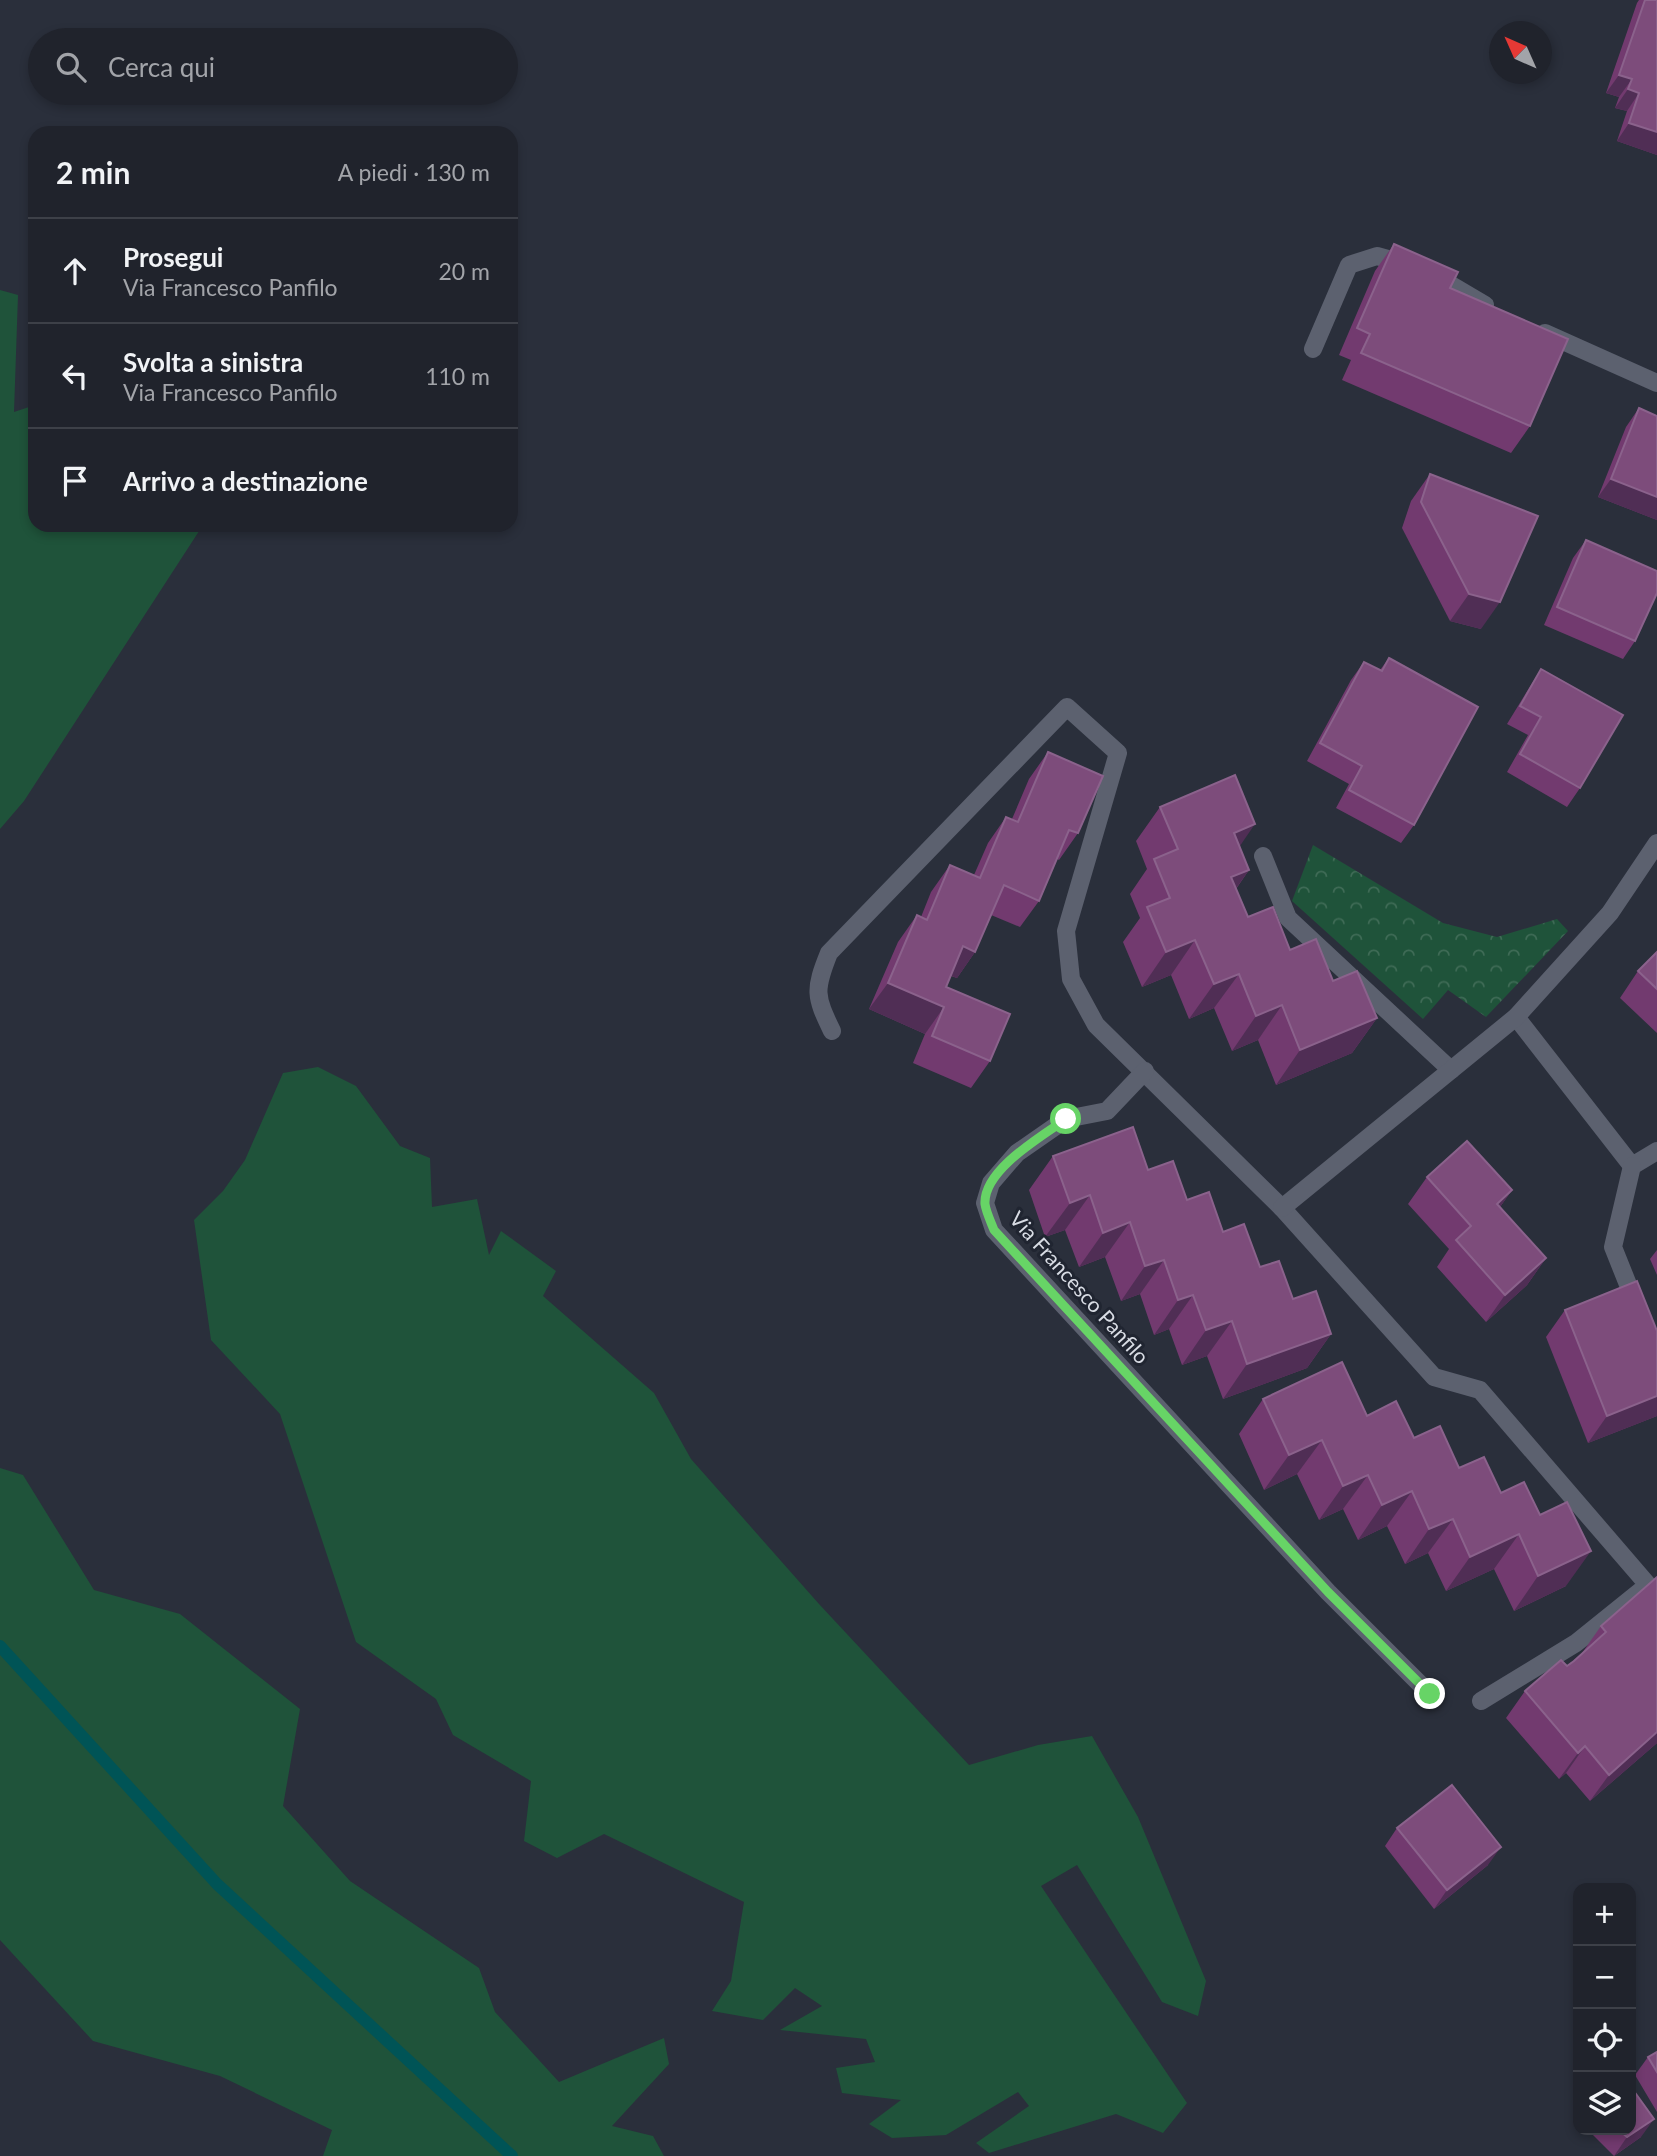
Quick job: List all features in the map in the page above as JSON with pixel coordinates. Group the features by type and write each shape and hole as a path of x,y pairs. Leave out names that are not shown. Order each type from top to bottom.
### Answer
{"street":[{"path":"1313,349 1349,265 1377,256 1424,268 1476,301 1500,312"},
{"path":"1525,323 1657,383"},
{"path":"832,1031 818,1002 820,977 829,953 1067,707 1118,753 1066,931 1071,979 1096,1025 1282,1208 1434,1377 1480,1390 1648,1585 1576,1643 1480,1701"},
{"path":"1282,1208 1516,1017 1611,913 1657,843"},
{"path":"1263,856 1288,918 1451,1070"},
{"path":"1516,1017 1632,1166"},
{"name":"Via Francesco Panfilo","path":"1145,1072 1107,1111 1066,1119 1017,1153 991,1183 985,1203 994,1230 1328,1592 1430,1694"},
{"path":"1642,1321 1613,1247 1632,1166 1657,1151"}],"green space":[{"path":"0,290 18,295 14,412 28,407 28,532 198,532 24,801 0,829"},
{"path":"1313,845 1443,923 1497,937 1557,919 1568,931 1486,1017 1448,990 1423,1019 1292,901"},
{"path":"318,1067 356,1086 400,1146 430,1158 432,1207 477,1199 489,1255 501,1231 556,1271 543,1296 654,1393 691,1459 819,1604 969,1765 1038,1745 1092,1736 1138,1817 1206,1981 1198,2016 1162,2002 1077,1865 1041,1886 1187,2103 1163,2133 1116,2114 989,2153 976,2143 1029,2106 1018,2092 946,2135 892,2138 869,2124 901,2100 842,2093 836,2068 875,2062 866,2039 780,2030 822,2006 795,1988 763,2020 712,2011 731,1981 744,1902 604,1834 557,1858 524,1841 531,1781 453,1735 436,1699 356,1642 280,1414 211,1340 194,1220 223,1191 245,1160 283,1073"},
{"path":"0,1468 23,1475 94,1590 180,1614 300,1709 283,1806 350,1881 479,1968 495,2012 559,2082 664,2038 669,2064 612,2126 653,2136 664,2156 323,2156 332,2130 220,2076 93,2041 0,1940"}],"building":[{"path":"1645,0 1657,0 1657,132 1629,123 1639,93 1628,89 1632,79 1619,75"},
{"path":"1394,244 1458,272 1450,288 1568,339 1530,426 1361,353 1370,334 1357,328"},
{"path":"1639,408 1657,416 1657,497 1611,479"},
{"path":"1430,474 1538,516 1500,602 1469,594 1421,502"},
{"path":"1586,540 1657,571 1657,593 1635,641 1557,607"},
{"path":"1389,658 1478,707 1414,825 1349,790 1362,766 1320,743 1364,662 1382,671"},
{"path":"1541,669 1623,715 1580,788 1520,754 1541,717 1520,706"},
{"path":"1048,752 1103,776 1078,833 1069,830 1039,901 1004,885 975,952 963,946 946,987 1010,1014 990,1061 932,1036 944,1007 888,983 917,915 927,920 950,865 980,878 1006,817 1018,822"},
{"path":"1235,775 1255,824 1234,833 1249,870 1231,877 1248,917 1273,907 1290,950 1316,939 1333,981 1357,971 1377,1018 1300,1050 1282,1005 1256,1016 1239,974 1214,984 1195,940 1166,952 1147,907 1170,898 1154,859 1178,849 1160,807"},
{"path":"1657,952 1657,989 1638,971"},
{"path":"1133,1127 1148,1170 1173,1161 1187,1200 1209,1192 1223,1232 1244,1224 1260,1267 1279,1261 1293,1299 1316,1291 1331,1334 1247,1364 1232,1321 1206,1330 1193,1295 1178,1300 1164,1260 1145,1266 1130,1222 1103,1233 1090,1195 1070,1203 1053,1156"},
{"path":"1467,1141 1512,1190 1497,1204 1546,1258 1505,1295 1456,1240 1471,1226 1427,1177"},
{"path":"1637,1281 1657,1331 1657,1396 1607,1416 1565,1310"},
{"path":"1342,1362 1367,1416 1396,1401 1414,1438 1440,1426 1459,1468 1484,1457 1501,1493 1524,1482 1540,1515 1567,1502 1591,1551 1538,1576 1519,1534 1470,1557 1453,1519 1429,1529 1412,1491 1382,1505 1368,1475 1343,1486 1322,1440 1289,1455 1263,1399"},
{"path":"1657,1577 1657,1732 1609,1775 1585,1746 1578,1753 1525,1691 1561,1660 1567,1666 1574,1661 1606,1632 1601,1626"},
{"path":"1452,1785 1501,1847 1447,1890 1397,1828"},
{"path":"1657,2052 1657,2072 1648,2057"},
{"path":"1636,2094 1654,2119 1636,2131"}],"waterway":[{"path":"0,1646 217,1884 512,2156"}],"route":[{"path":"1066,1119 1017,1153 991,1183 985,1203 994,1230 1328,1592 1430,1694"}]}
